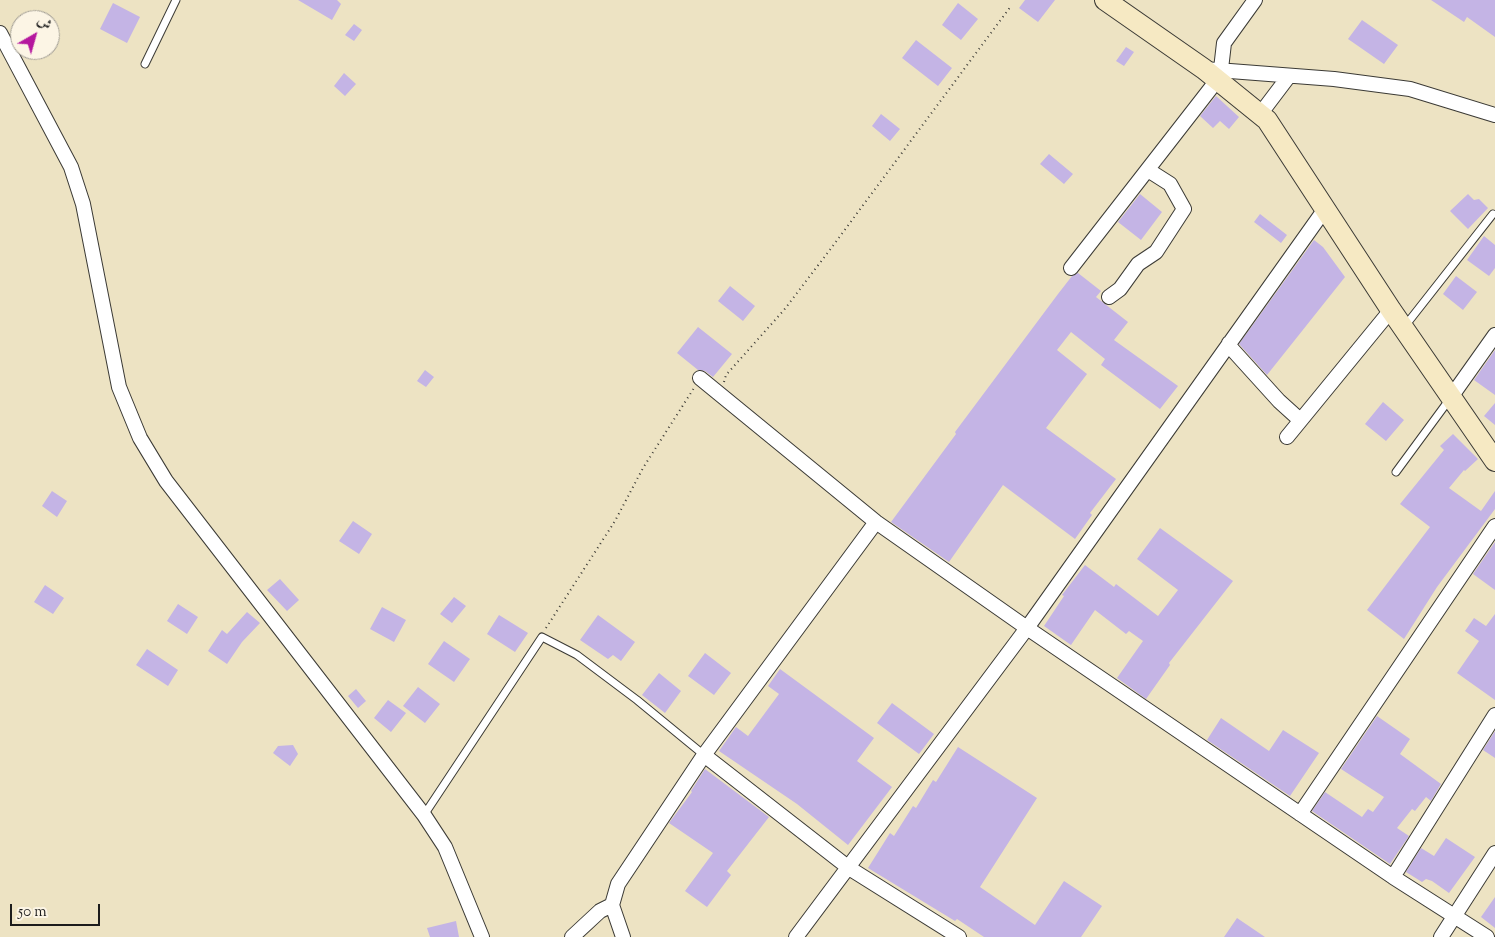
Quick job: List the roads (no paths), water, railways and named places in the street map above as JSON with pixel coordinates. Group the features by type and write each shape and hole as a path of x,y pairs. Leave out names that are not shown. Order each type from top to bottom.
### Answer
{"street":[{"path":"1105,0 1214,72 1261,113 1403,328 1495,461"},
{"path":"1071,268 1148,170 1214,72 1224,42 1255,0"},
{"path":"0,33 71,167 84,204 119,387 140,438 166,481 424,815 445,847 482,937"},
{"path":"1214,72 1334,79 1410,89 1495,115"},
{"path":"1261,113 1289,76"},
{"path":"1108,297 1120,289 1138,264 1156,252 1184,209 1170,184 1148,170"},
{"path":"796,937 1027,628 1325,209"},
{"path":"1288,437 1391,310"},
{"path":"1451,398 1495,335"},
{"path":"1229,343 1231,348 1279,401 1300,420"},
{"path":"700,378 876,522 1027,628 1300,814 1455,918 1487,937"},
{"path":"623,937 612,905 618,884 704,755 876,522"},
{"path":"1300,814 1495,526"},
{"path":"1393,877 1495,715"},
{"path":"704,755 849,868 959,937"},
{"path":"1441,937 1455,918 1495,853"},
{"path":"572,937 600,910 612,905"}],"lane":[{"path":"145,64 176,0"},
{"path":"1403,328 1492,214"},
{"path":"1396,472 1451,398"},
{"path":"424,815 542,637 577,656 637,700 704,755"}]}
